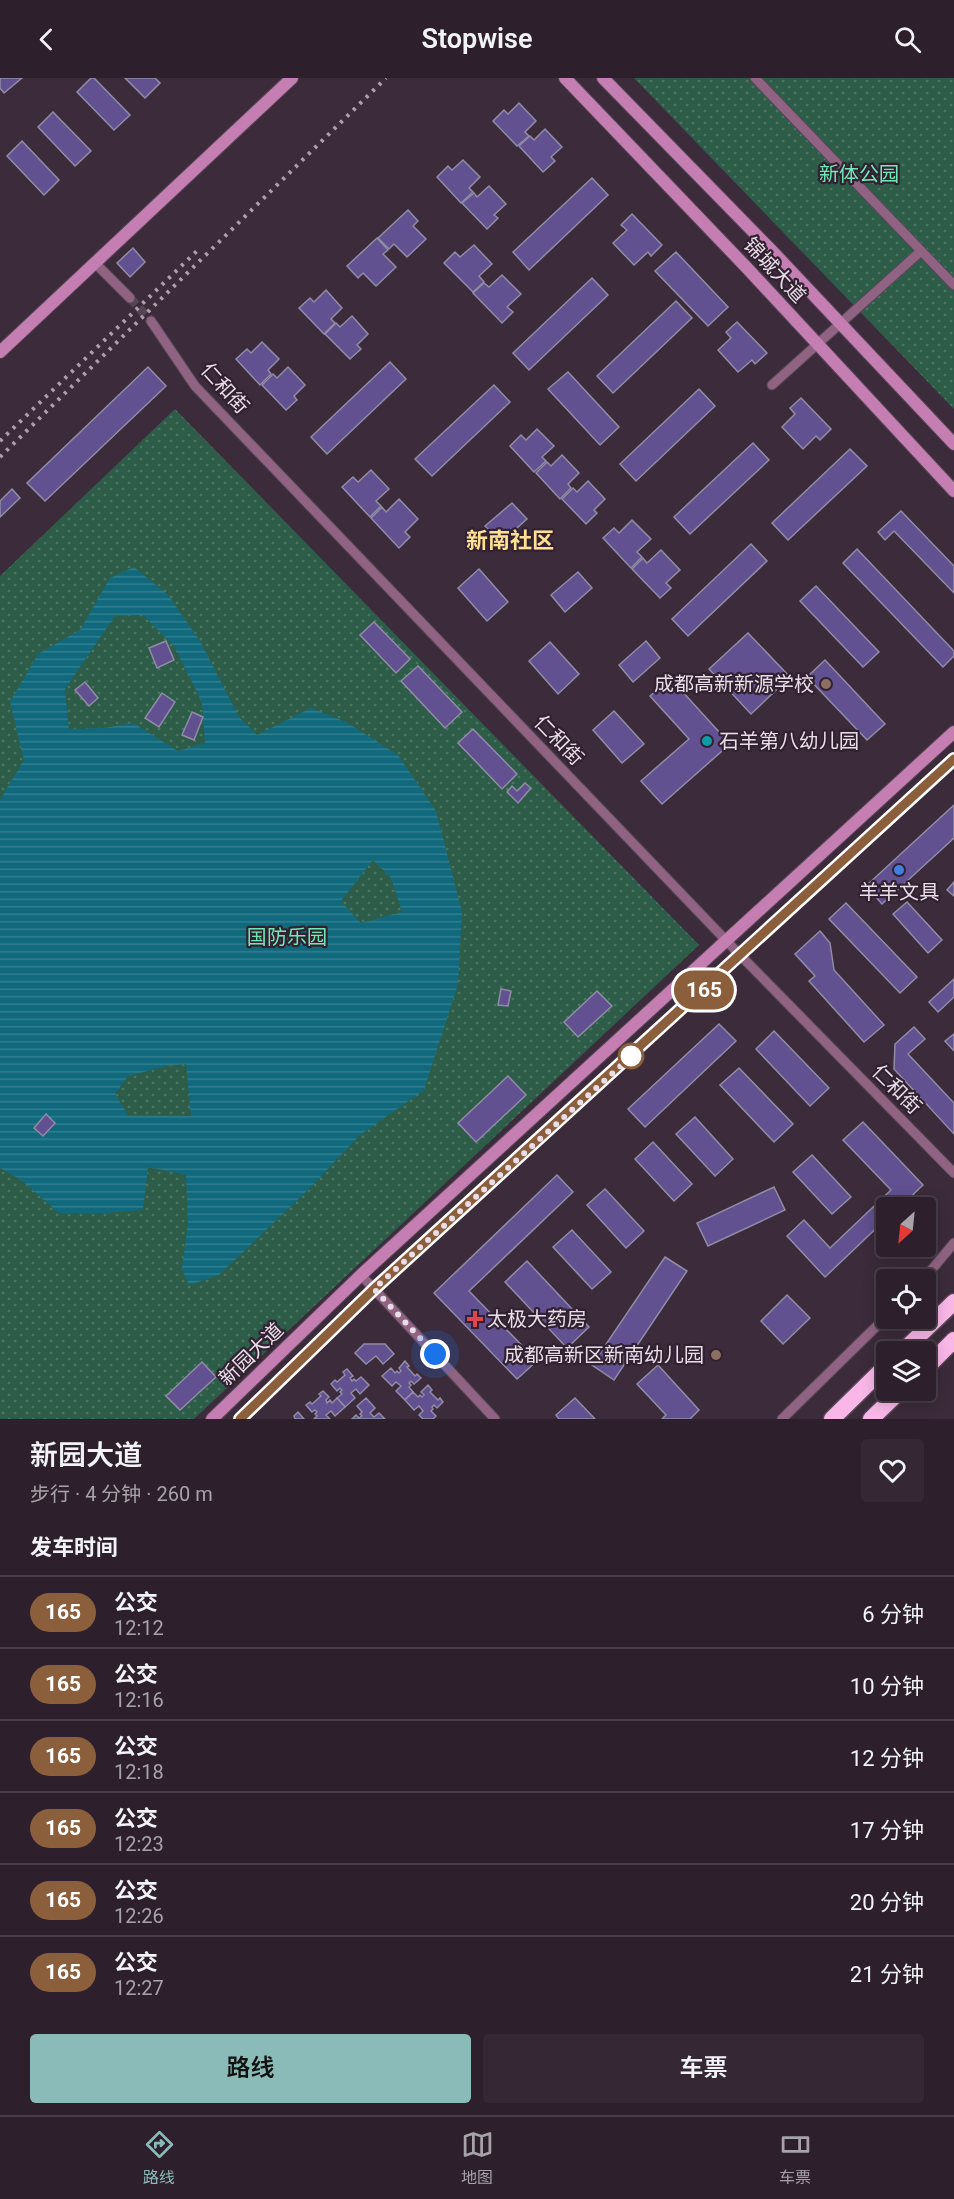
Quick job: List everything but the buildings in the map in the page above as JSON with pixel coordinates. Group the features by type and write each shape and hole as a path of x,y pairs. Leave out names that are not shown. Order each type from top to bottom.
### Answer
{"highway":[{"path":"915,1339 954,1290"},
{"path":"915,1339 954,1302"},
{"path":"936,1358 954,1340"},
{"path":"832,1419 876,1376"},
{"path":"871,1419 890,1401"},
{"path":"883,1419 899,1401"}],"street":[{"path":"0,352 292,78"},
{"name":"锦城大道","path":"565,78 954,491"},
{"name":"锦城大道","path":"603,78 954,444"},
{"path":"755,78 954,285"},
{"path":"772,385 921,251"},
{"path":"95,263 130,298"},
{"name":"仁和街","path":"151,321 195,386 725,940 954,1173"},
{"name":"新园大道","path":"212,1419 361,1275 954,732"},
{"name":"新园大道","path":"240,1419 374,1289 954,759"},
{"path":"932,1269 954,1243"},
{"path":"361,1275 495,1419"},
{"path":"782,1419 876,1327"}],"green space":[{"name":"新体公园","path":"634,78 954,78 954,409"},
{"name":"国防乐园","path":"175,409 699,945 194,1419 0,1419 0,576"}],"water":[{"path":"134,567 168,595 200,641 239,717 257,735 311,708 346,722 398,755 436,811 462,912 458,984 424,1090 360,1135 310,1188 219,1275 189,1285 182,1269 188,1223 186,1175 148,1167 143,1210 59,1213 21,1180 0,1168 0,800 24,760 10,702 38,654 80,630 110,578","holes":["143,615 174,646 202,702 205,743 178,751 133,723 104,728 69,729 65,689 115,616","373,860 391,878 402,912 361,923 341,901","186,1064 191,1116 128,1115 115,1094 128,1076 167,1066"]}],"tunnel":[{"path":"130,298 151,321"}],"railway":[{"path":"0,457 386,78"},
{"path":"0,441 199,249"}],"bus line":[{"name":"165","path":"240,1419 374,1289 954,759"}],"place":[{"name":"成都高新新源学校","path":"826,684"},
{"name":"石羊第八幼儿园","path":"707,741"},
{"name":"羊羊文具","path":"899,870"},
{"name":"太极大药房","path":"475,1319"},
{"name":"成都高新区新南幼儿园","path":"716,1355"}],"district":[{"name":"新南社区","path":"510,540"}],"route":[{"path":"435,1354 374,1289 636,1052 631,1056"}]}
